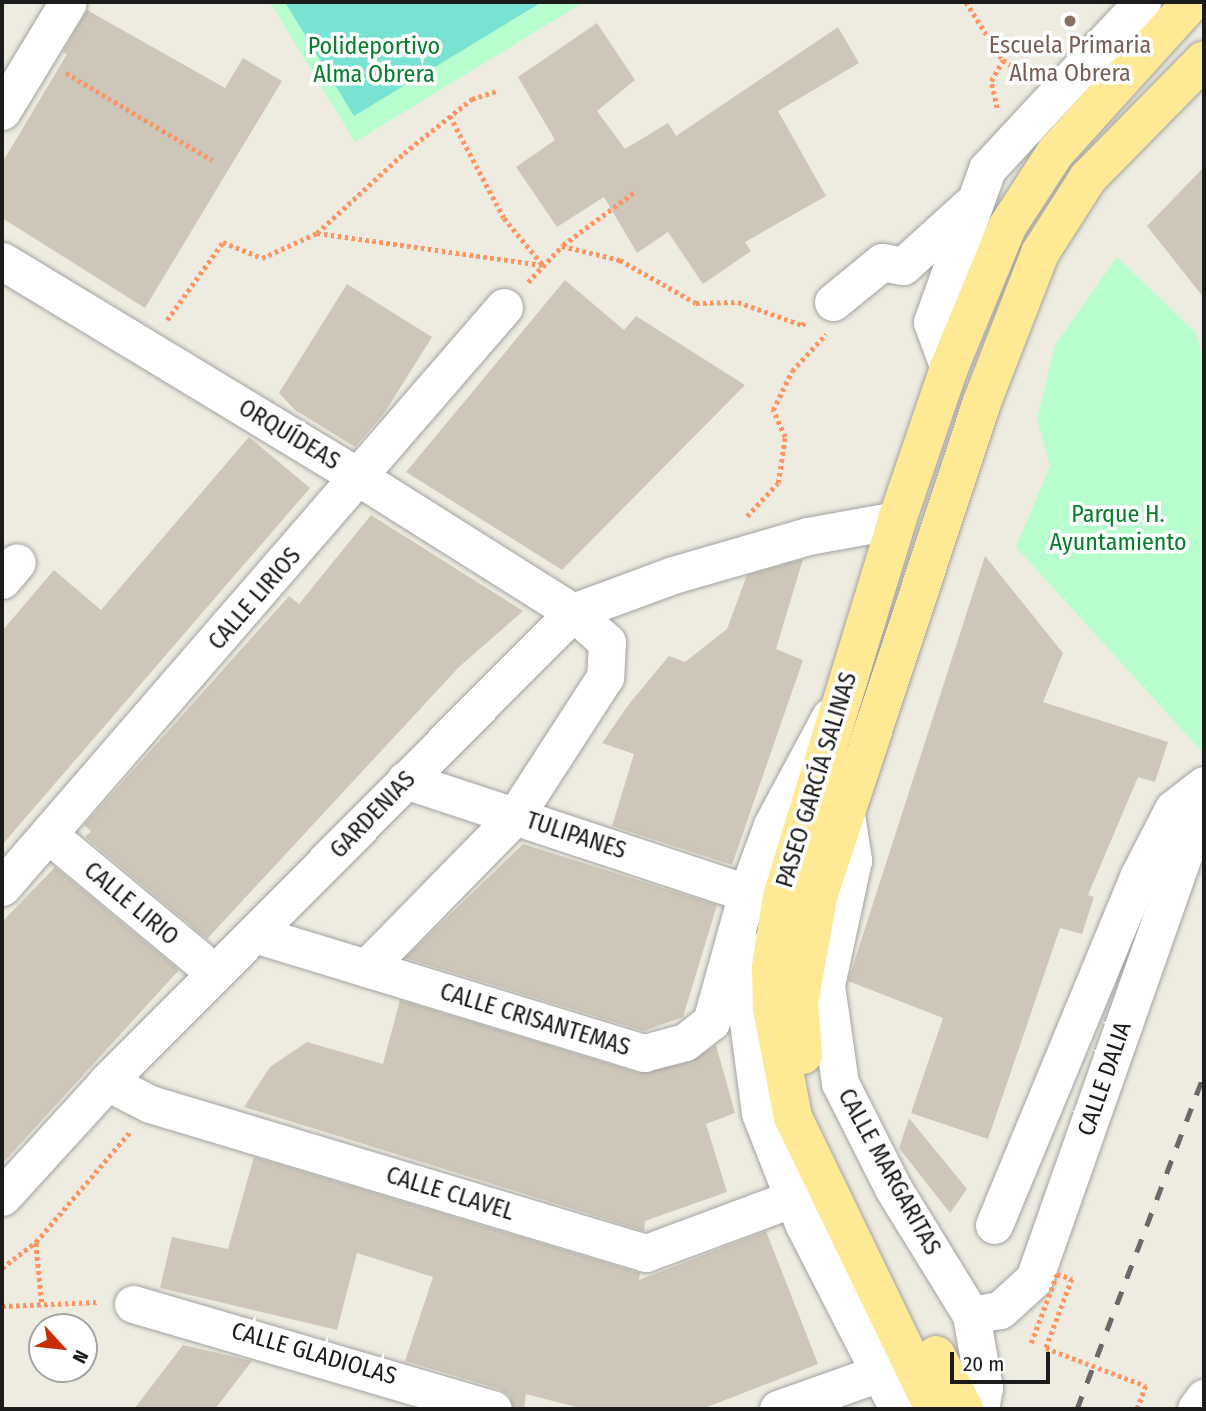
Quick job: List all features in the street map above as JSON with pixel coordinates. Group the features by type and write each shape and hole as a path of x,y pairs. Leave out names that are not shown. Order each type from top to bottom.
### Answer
{"main road":[{"name":"PASEO GARCÍA SALINAS","path":"964,1409 824,1137 802,1050 771,967 791,854 897,520 949,368 1007,227 1055,153 1192,2"},
{"name":"PASEO GARCÍA SALINAS","path":"934,1409 793,1117 785,1006 982,402 1040,253 1088,178 1204,60"}],"street":[{"path":"2,111 68,2"},
{"path":"949,368 932,322 970,205 986,169 1142,2"},
{"path":"831,316 882,262 904,266 970,205"},
{"name":"ORQUÍDEAS","path":"2,261 360,478 573,612 607,642 604,677 515,816"},
{"name":"CALLE LIRIOS","path":"2,887 360,478 504,307"},
{"name":"GARDENIAS","path":"2,1197 107,1082 214,972 258,935 405,780 573,612 662,579 808,536 897,520"},
{"name":"CALLE CRISANTEMAS","path":"258,935 644,1053 685,1042 711,1022 747,893 799,770 838,705"},
{"name":"TULIPANES","path":"405,780 747,893"},
{"path":"994,1224 1138,877 1173,809 1204,785"},
{"name":"CALLE DALIA","path":"971,1315 1000,1310 1034,1279 1192,830 1204,809"},
{"name":"CALLE MARGARITAS","path":"846,814 853,860 826,985 840,1083 893,1188 971,1315"},
{"path":"366,968 515,816"},
{"name":"CALLE LIRIO","path":"49,835 214,972"},
{"path":"791,854 758,912 745,999 760,1112 794,1198 898,1409"},
{"name":"CALLE CLAVEL","path":"107,1082 150,1104 646,1252 794,1198"},
{"name":"CALLE GLADIOLAS","path":"133,1304 493,1409"},
{"path":"971,1315 984,1388 980,1409"},
{"path":"778,1409 879,1373"},
{"path":"1196,1409 1204,1398"}],"path":[{"path":"966,2 1003,60 1056,92"},
{"path":"36,54 212,160"},
{"path":"146,349 223,242 262,258 317,233 472,99 499,90"},
{"path":"450,117 505,218 543,265"},
{"path":"504,307 562,246 636,191"},
{"path":"317,233 543,265"},
{"path":"562,246 620,260 696,303 738,302 802,325 831,316"},
{"path":"736,523 778,483 785,437 774,410 792,371 831,316"},
{"path":"2,1268 36,1242 96,1177 150,1104"},
{"path":"36,1242 42,1303"},
{"path":"1031,1343 1057,1274 1072,1279 1046,1348 1146,1386 1137,1409"},
{"path":"2,1306 42,1303 133,1304"}],"green space":[{"name":"Polideportivo Alma Obrera","path":"270,2 584,2 355,142"},
{"name":"Polideportivo Alma Obrera","path":"285,2 542,2 354,116"},
{"name":"Parque H. Ayuntamiento","path":"1117,257 1197,334 1204,366 1204,754 1016,547 1050,466 1037,419 1055,345"}],"building":[{"path":"87,10 225,88 243,58 282,81 145,308 2,218 2,163 67,54 63,52"},
{"path":"597,23 635,80 597,111 625,149 668,123 676,136 838,27 859,63 778,111 826,196 745,242 751,251 703,284 668,232 637,253 604,197 557,227 516,167 555,140 518,77"},
{"path":"1204,167 1204,298 1147,226"},
{"path":"565,280 624,330 636,316 745,385 562,570 406,472"},
{"path":"347,284 432,337 385,412 355,447 295,410 279,393"},
{"path":"249,437 310,488 2,845 2,631 54,570 101,610"},
{"path":"371,515 523,611 459,667 207,939 85,837 91,831 84,825 289,596 299,604"},
{"path":"985,556 1063,653 1043,702 1168,742 1155,782 1138,777 1088,895 1094,897 1082,934 1060,928 988,1139 911,1113 943,1018 848,981"},
{"path":"803,559 776,649 803,660 732,865 612,826 634,754 602,743 629,704 669,656 685,662 727,629 747,575"},
{"path":"523,844 717,905 683,1017 644,1031 405,958"},
{"path":"55,867 179,970 2,1164 2,922"},
{"path":"400,1000 639,1073 690,1062 716,1045 735,1113 706,1124 727,1192 645,1221 644,1231 244,1107 270,1067 307,1042 383,1064"},
{"path":"909,1118 967,1189 950,1213 899,1148"},
{"path":"254,1157 640,1273 639,1280 766,1231 818,1364 702,1409 584,1409 526,1394 524,1409 513,1409 509,1395 499,1389 405,1361 433,1277 357,1253 337,1330 160,1288 172,1237 228,1249"},
{"path":"183,1345 252,1361 215,1409 134,1409"}],"railway":[{"path":"1077,1409 1204,1074"}],"place":[{"name":"Escuela Primaria Alma Obrera","path":"1070,21"}]}
